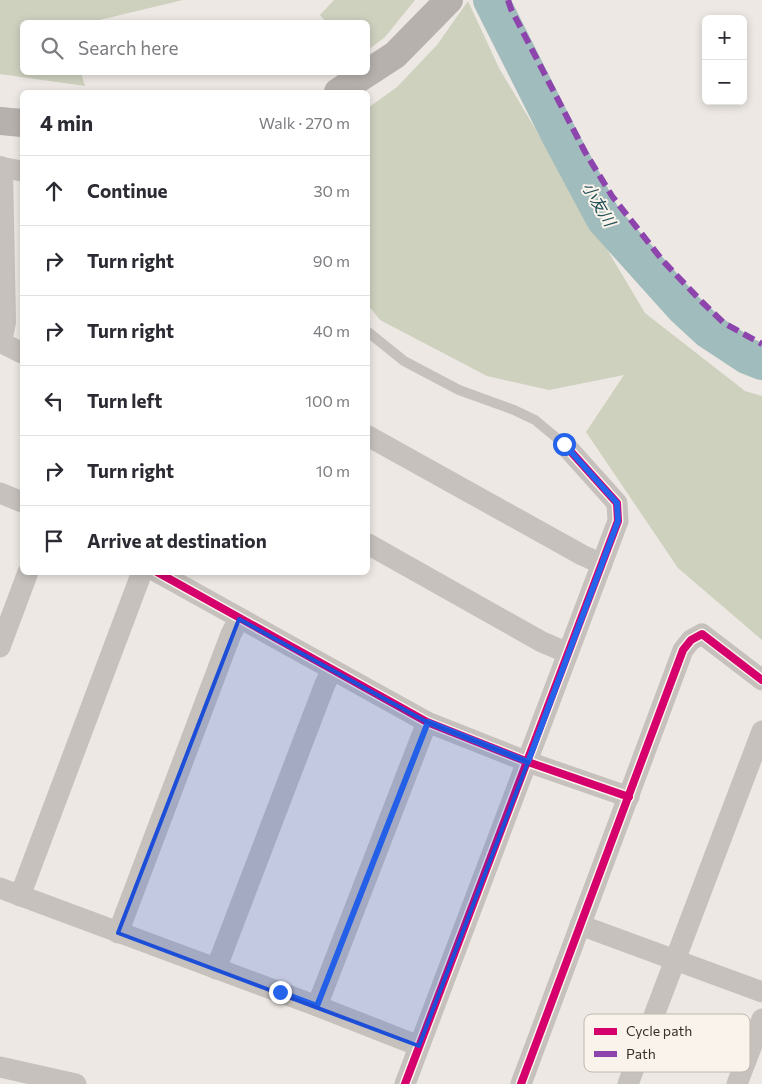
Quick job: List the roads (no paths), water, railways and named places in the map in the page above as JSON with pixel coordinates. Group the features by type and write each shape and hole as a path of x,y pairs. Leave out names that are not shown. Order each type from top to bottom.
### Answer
{"main road":[{"path":"370,71 395,54 448,1"},
{"path":"341,90 364,75"}],"street":[{"path":"0,336 3,322 0,168 20,171"},
{"path":"0,342 20,352"},
{"path":"370,437 582,555 602,564"},
{"path":"405,1084 618,521 617,503 564,444"},
{"path":"0,493 20,501"},
{"path":"370,545 542,642 568,653"},
{"path":"0,647 27,575"},
{"path":"20,896 141,575"},
{"path":"162,575 428,722 528,762 628,797"},
{"path":"118,933 231,634 239,619"},
{"path":"520,1084 683,650 692,640 702,634 762,680"},
{"path":"216,969 324,684 332,670"},
{"path":"317,1006 428,722"},
{"path":"655,1014 762,730"},
{"path":"0,888 419,1046"},
{"path":"580,925 762,992"},
{"path":"750,1050 762,1019"},
{"path":"0,1067 76,1084"},
{"path":"628,1084 633,1072"},
{"path":"737,1084 742,1072"}],"lane":[{"path":"370,334 404,361 459,390 514,410 535,420 564,444"}],"waterway":[{"name":"小友川","path":"491,0 604,219 683,307 709,331 747,356 762,362"}]}
